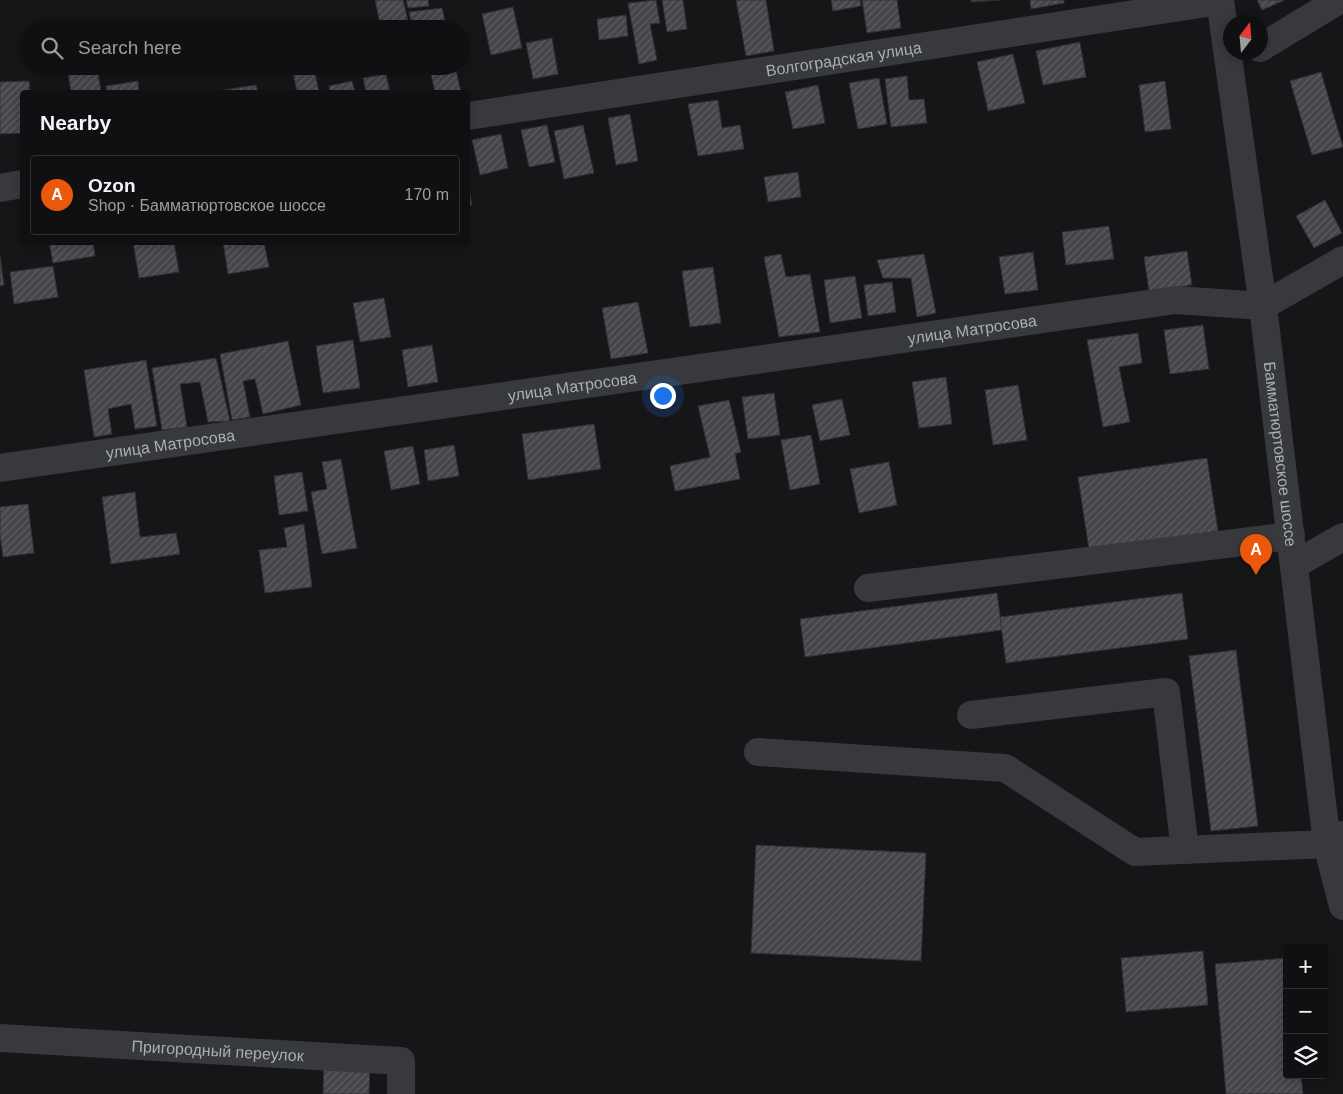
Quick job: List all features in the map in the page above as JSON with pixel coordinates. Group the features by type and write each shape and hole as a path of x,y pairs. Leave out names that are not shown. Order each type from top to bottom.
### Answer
{"street":[{"name":"Бамматюртовское шоссе","path":"1220,0 1263,306 1294,565 1335,839 1343,906"},
{"name":"Волгоградская улица","path":"470,116 1220,0"},
{"path":"1268,43 1339,0"},
{"path":"1229,68 1242,60"},
{"path":"0,188 20,184"},
{"path":"1263,306 1343,260"},
{"name":"улица Матросова","path":"0,468 1176,300 1263,306"},
{"path":"868,588 1291,536"},
{"path":"1294,565 1343,537"},
{"path":"971,715 1166,692 1185,850"},
{"path":"758,752 1006,768 1135,852 1335,839"},
{"name":"Пригородный переулок","path":"0,1038 402,1061 401,1094"}],"building":[{"path":"375,0 403,0 408,20 379,20"},
{"path":"406,0 428,0 429,6 408,8"},
{"path":"656,0 660,23 650,24 657,60 639,64 628,3"},
{"path":"662,0 683,0 687,29 667,32"},
{"path":"736,0 766,0 774,51 746,56"},
{"path":"831,0 860,0 861,6 833,11"},
{"path":"862,0 897,0 901,28 867,33"},
{"path":"971,0 1000,0 971,2"},
{"path":"1030,0 1064,0 1064,3 1031,9"},
{"path":"1257,0 1285,0 1262,10"},
{"path":"513,7 522,48 491,55 482,14"},
{"path":"442,8 445,20 411,20 409,12"},
{"path":"626,15 628,36 599,40 597,19"},
{"path":"552,38 558,74 533,79 526,43"},
{"path":"1080,42 1086,77 1043,85 1036,51"},
{"path":"1013,54 1025,103 988,111 977,62"},
{"path":"1321,72 1343,147 1312,155 1290,81"},
{"path":"68,75 98,75 101,90 71,90"},
{"path":"294,75 315,75 319,90 297,90"},
{"path":"386,75 390,90 366,90 363,78"},
{"path":"431,75 457,75 461,90 435,90"},
{"path":"907,76 909,100 924,99 927,123 891,127 885,79"},
{"path":"879,78 887,124 858,129 849,83"},
{"path":"29,81 30,90 20,90 20,133 0,134 0,82"},
{"path":"138,81 139,90 107,90 106,86"},
{"path":"352,81 354,90 330,90 329,86"},
{"path":"1165,81 1171,129 1145,132 1139,85"},
{"path":"256,85 257,90 223,90"},
{"path":"818,85 825,123 793,129 785,92"},
{"path":"718,100 722,128 740,125 744,149 698,156 688,104"},
{"path":"630,114 638,161 616,165 608,118"},
{"path":"547,125 555,162 529,167 521,130"},
{"path":"583,125 594,173 564,179 554,131"},
{"path":"501,134 508,168 480,175 472,140"},
{"path":"798,172 801,197 768,202 764,177"},
{"path":"1325,200 1342,233 1314,248 1296,216"},
{"path":"1109,226 1114,259 1066,265 1062,232"},
{"path":"50,245 93,245 95,256 53,263"},
{"path":"134,245 174,245 179,272 139,278"},
{"path":"223,245 265,245 269,267 228,274"},
{"path":"1187,251 1192,285 1149,291 1144,257"},
{"path":"1033,252 1038,290 1005,294 999,257"},
{"path":"781,254 786,277 810,274 820,332 779,337 764,257"},
{"path":"924,254 936,313 917,317 911,278 883,278 877,260"},
{"path":"0,255 4,285 0,286"},
{"path":"53,266 58,297 14,304 10,272"},
{"path":"713,267 721,323 690,327 682,271"},
{"path":"855,276 862,318 830,323 824,280"},
{"path":"892,282 896,312 868,316 864,285"},
{"path":"384,298 391,337 360,342 353,303"},
{"path":"638,302 648,353 611,359 602,308"},
{"path":"1203,325 1209,369 1170,374 1164,330"},
{"path":"1138,333 1142,363 1119,367 1130,422 1103,427 1087,340"},
{"path":"353,340 360,388 323,393 316,346"},
{"path":"288,341 301,405 263,414 255,379 243,381 250,417 232,420 220,354"},
{"path":"432,345 438,382 408,387 402,350"},
{"path":"216,358 230,421 208,422 200,382 180,384 187,427 162,430 152,368"},
{"path":"146,360 157,426 135,429 131,404 108,409 112,434 94,437 84,370"},
{"path":"946,377 952,424 919,428 912,382"},
{"path":"1018,385 1027,440 993,445 985,390"},
{"path":"774,393 780,435 748,439 742,397"},
{"path":"842,399 850,435 820,441 812,405"},
{"path":"729,400 741,452 735,454 740,479 675,491 670,466 710,457 698,406"},
{"path":"594,424 601,469 528,480 522,434"},
{"path":"811,435 820,484 790,490 781,440"},
{"path":"454,445 459,476 428,481 424,450"},
{"path":"413,446 420,484 391,490 384,451"},
{"path":"1207,458 1218,531 1089,550 1078,477"},
{"path":"341,459 357,548 322,554 311,492 327,489 322,462"},
{"path":"889,462 897,505 859,513 850,469"},
{"path":"302,472 308,511 279,515 274,476"},
{"path":"135,492 140,537 176,533 180,554 111,564 102,497"},
{"path":"28,504 34,553 3,557 0,535 0,507"},
{"path":"304,524 312,587 265,593 259,550 287,547 284,528"},
{"path":"997,593 1002,630 805,657 800,619"},
{"path":"1182,593 1188,639 1006,663 1000,617"},
{"path":"1236,650 1258,826 1211,831 1189,656"},
{"path":"756,845 926,853 921,961 751,953"},
{"path":"1203,951 1208,1005 1126,1012 1121,958"},
{"path":"1283,958 1283,1079 1301,1079 1303,1094 1226,1094 1215,964"},
{"path":"324,1063 370,1065 369,1094 323,1094"}],"place":[{"name":"Ozon","path":"1256,575"}]}
